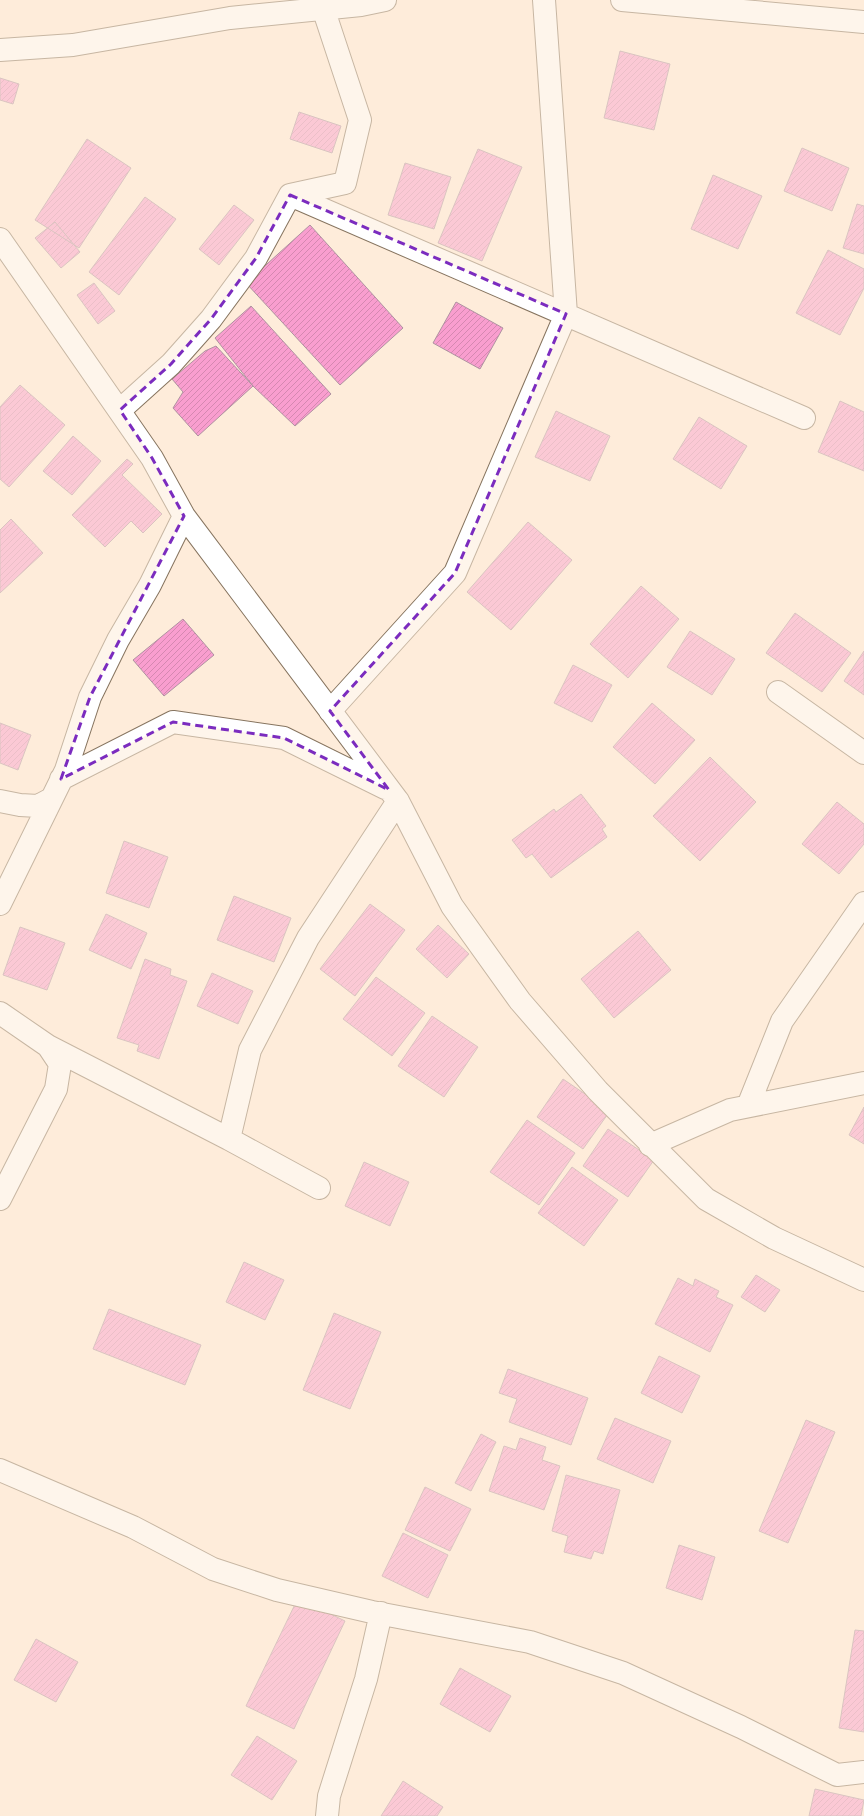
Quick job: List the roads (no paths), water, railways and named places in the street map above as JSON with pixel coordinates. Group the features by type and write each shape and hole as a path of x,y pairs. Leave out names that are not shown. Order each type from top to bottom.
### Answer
{"street":[{"path":"0,50 73,45 230,18 361,4 385,0"},
{"path":"330,711 455,573 566,314 544,0"},
{"path":"622,0 864,22"},
{"path":"120,410 171,364 211,319 256,258 290,195 346,183 360,120 323,8"},
{"path":"290,195 804,418"},
{"path":"0,239 152,458 184,516 394,796 452,906 520,1001 598,1091 650,1145 706,1199 774,1238 864,1280"},
{"path":"0,904 66,770 90,697 118,640 150,585 184,516"},
{"path":"778,692 864,753"},
{"path":"61,779 173,722 284,738 394,796"},
{"path":"229,1139 250,1050 308,938 394,796"},
{"path":"0,801 20,805 38,806 51,799"},
{"path":"748,1106 782,1021 864,904"},
{"path":"0,1013 48,1046 229,1139 319,1188"},
{"path":"0,1199 56,1089 60,1064 48,1046"},
{"path":"650,1145 730,1110 864,1083"},
{"path":"0,1470 133,1527 213,1569 277,1590 380,1613 530,1642 623,1673 741,1726 837,1775 864,1772"},
{"path":"327,1816 329,1796 366,1679 380,1613"}]}
